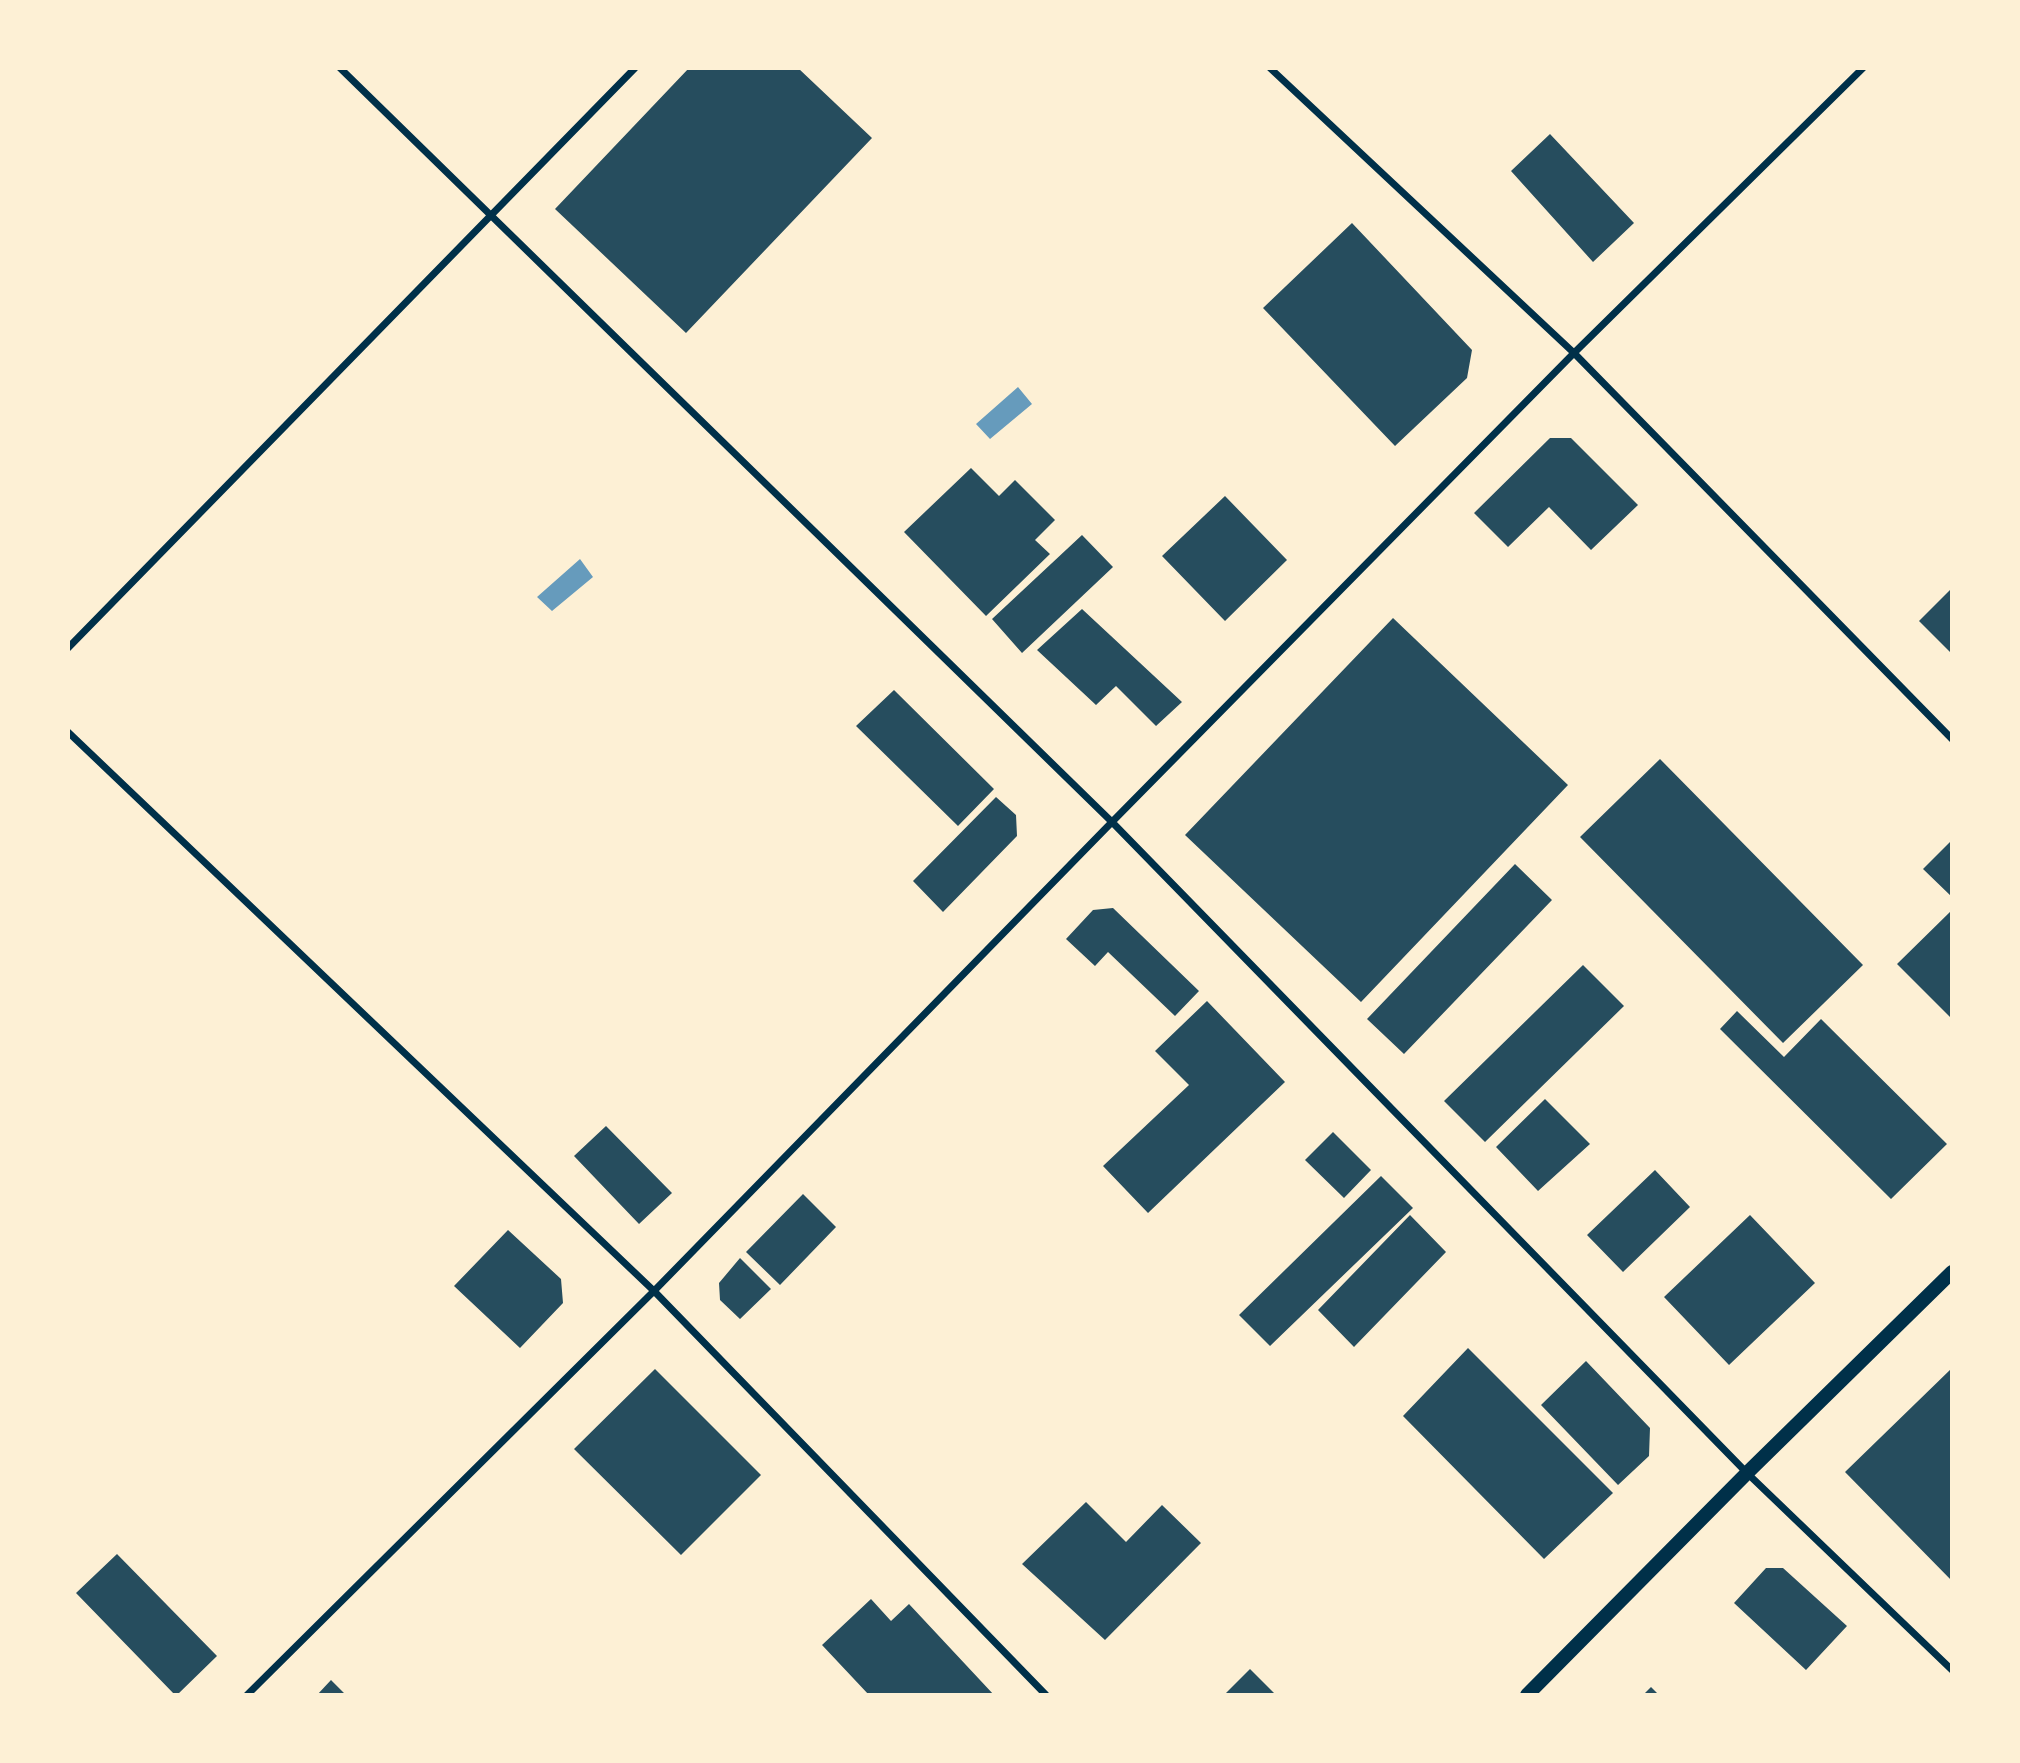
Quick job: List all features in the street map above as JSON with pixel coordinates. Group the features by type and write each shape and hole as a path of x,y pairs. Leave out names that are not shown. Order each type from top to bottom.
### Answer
{"main road":[{"path":"1527,1695 1747,1473 1952,1272"}],"street":[{"path":"340,68 1112,822 1747,1473 1952,1670"},
{"path":"68,648 635,68"},
{"path":"1270,68 1574,353 1952,739"},
{"path":"247,1695 654,1292 1574,353 1863,68"},
{"path":"68,732 654,1292 1046,1695"}],"water":[{"path":"1018,387 1032,404 990,439 976,424"},
{"path":"580,559 593,577 552,611 537,597"}],"building":[{"path":"689,68 798,68 872,138 686,333 555,209"},
{"path":"1550,134 1634,223 1593,262 1511,171"},
{"path":"1352,223 1472,350 1467,378 1395,446 1263,308"},
{"path":"1550,438 1571,438 1638,505 1591,550 1549,507 1508,547 1474,513"},
{"path":"971,468 999,496 1015,480 1055,520 1035,540 1050,554 986,616 904,532"},
{"path":"1225,496 1287,560 1225,621 1162,556"},
{"path":"1082,535 1113,567 1022,653 992,619"},
{"path":"1952,588 1952,654 1919,621"},
{"path":"1082,609 1182,702 1156,726 1116,686 1096,705 1037,650"},
{"path":"1393,618 1568,785 1361,1002 1185,835"},
{"path":"894,690 994,789 958,826 856,726"},
{"path":"1660,759 1863,965 1783,1043 1580,837"},
{"path":"996,797 1016,815 1017,836 943,912 913,881"},
{"path":"1952,840 1952,897 1923,869"},
{"path":"1515,864 1552,900 1404,1054 1367,1019"},
{"path":"1113,908 1199,991 1175,1016 1108,952 1095,966 1066,939 1093,910"},
{"path":"1952,910 1952,1019 1897,964"},
{"path":"1583,965 1624,1006 1485,1142 1444,1101"},
{"path":"1207,1001 1285,1082 1148,1213 1103,1166 1189,1085 1155,1051"},
{"path":"1737,1011 1784,1057 1821,1019 1947,1144 1891,1199 1720,1029"},
{"path":"1545,1099 1590,1144 1538,1191 1496,1147"},
{"path":"606,1126 672,1193 639,1224 574,1156"},
{"path":"1333,1132 1371,1170 1344,1198 1305,1160"},
{"path":"1655,1170 1690,1207 1623,1272 1587,1235"},
{"path":"1381,1176 1413,1208 1270,1346 1239,1315"},
{"path":"803,1194 836,1227 780,1285 746,1252"},
{"path":"1410,1215 1446,1252 1354,1347 1318,1310"},
{"path":"1750,1215 1815,1283 1729,1365 1664,1297"},
{"path":"508,1230 561,1279 563,1303 520,1348 454,1286"},
{"path":"740,1258 771,1289 740,1319 720,1300 719,1283"},
{"path":"1468,1348 1613,1493 1544,1559 1403,1416"},
{"path":"1586,1361 1650,1428 1649,1456 1618,1485 1541,1405"},
{"path":"1952,1368 1952,1581 1845,1472"},
{"path":"655,1369 761,1475 681,1555 574,1449"},
{"path":"1086,1502 1126,1542 1162,1505 1201,1543 1105,1640 1022,1564"},
{"path":"117,1554 217,1656 177,1695 76,1593"},
{"path":"1766,1568 1783,1568 1847,1626 1806,1670 1734,1603"},
{"path":"871,1599 891,1621 909,1604 994,1695 869,1695 822,1645"},
{"path":"1250,1669 1276,1695 1224,1695"},
{"path":"331,1680 346,1695 317,1695"},
{"path":"1651,1687 1659,1695 1643,1695"}]}
